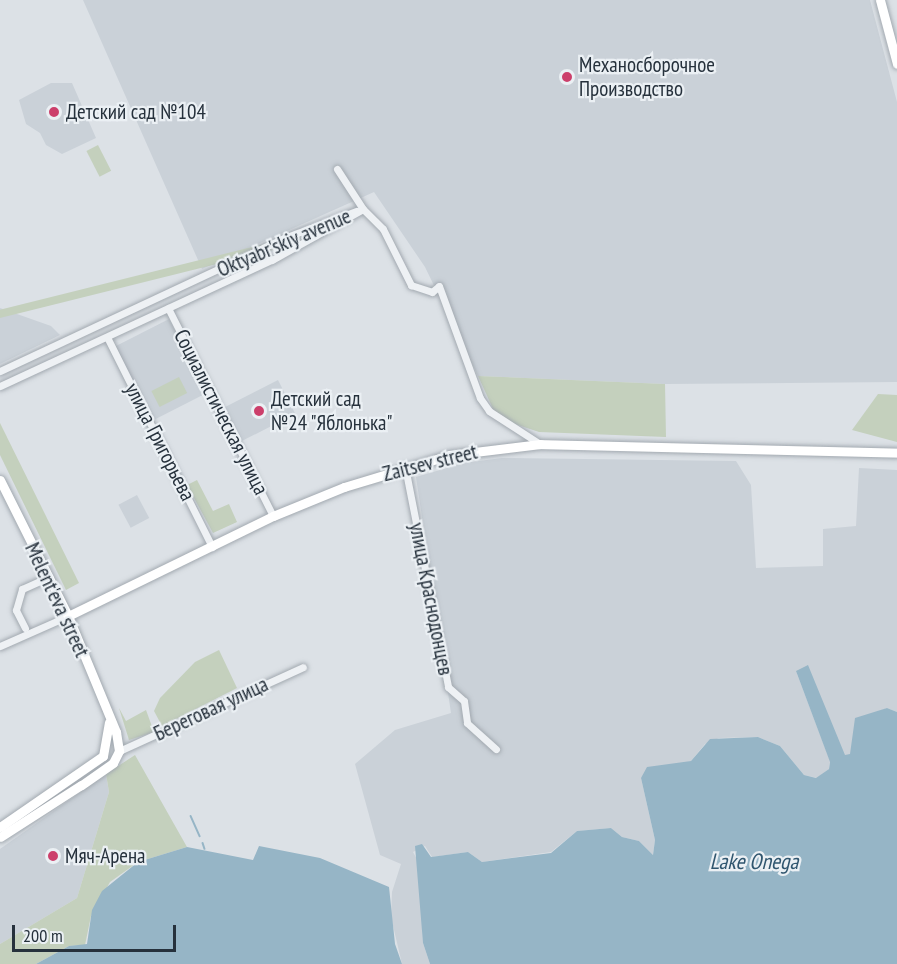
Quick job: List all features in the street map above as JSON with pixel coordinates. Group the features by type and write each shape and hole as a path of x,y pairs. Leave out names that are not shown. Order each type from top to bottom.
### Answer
{"main road":[{"path":"880,0 897,64"},
{"name":"Zaitsev street","path":"68,616 273,516 405,467 482,449 540,444 897,453"},
{"name":"Melent'eva street","path":"0,480 68,616 109,721 118,754"},
{"path":"0,827 103,756 107,749 109,721"},
{"path":"0,837 81,785 118,754 114,747 107,749"}],"street":[{"path":"337,169 363,209 383,229 411,285 432,292 440,286 476,388 489,411 540,444"},
{"name":"Oktyabr'skiy avenue","path":"0,370 302,231 363,209"},
{"name":"Oktyabr'skiy avenue","path":"0,386 305,244 363,209"},
{"path":"302,231 308,237 305,244"},
{"path":"188,284 194,296"},
{"name":"Социалистическая улица","path":"168,308 273,516"},
{"path":"119,316 125,328"},
{"name":"улица Григорьева","path":"107,338 212,547"},
{"path":"39,353 38,361 44,366"},
{"name":"улица Краснодонцев","path":"405,467 447,687 464,701 467,723 496,749"},
{"path":"25,628 16,610 22,590 49,578"},
{"name":"Zaitsev street","path":"0,646 68,616"},
{"name":"Береговая улица","path":"118,754 303,667"}],"shaded area":[{"path":"83,0 870,0 897,102 897,382 665,384 478,376 425,267 374,192 202,269"},
{"name":"Детский сад №104","path":"51,83 72,83 96,138 62,154 46,145 40,133 26,124 19,100"},
{"path":"0,308 51,326 60,335 0,364"},
{"path":"169,319 207,393 153,420 116,346"},
{"name":"Детский сад №24 \"Яблонька\"","path":"278,380 295,414 241,442 224,408"},
{"path":"502,458 736,461 751,485 756,568 823,566 823,529 856,526 859,468 897,470 897,712 887,708 873,714 850,756 844,755 796,671 830,761 829,769 817,778 804,775 780,746 758,737 719,738 705,744 691,761 641,778 655,840 653,855 639,841 622,837 611,828 577,831 551,852 482,862 468,852 432,857 425,846 413,852 420,865 423,943 430,964 402,964 391,917 392,892 401,864 380,855 355,764 395,730 451,713 416,477 464,463"},
{"path":"137,495 149,518 131,528 118,505"},
{"path":"106,774 109,792 77,898 0,944 0,849"}],"green space":[{"path":"98,145 111,171 100,177 86,151"},
{"path":"300,235 302,243 0,318 0,310"},
{"path":"478,376 665,384 666,437 539,432 512,423 494,411"},
{"path":"179,377 187,393 160,407 151,391"},
{"path":"878,394 897,395 897,442 852,430"},
{"path":"0,423 79,583 66,590 0,455"},
{"path":"197,480 213,511 229,504 237,522 213,533 187,485"},
{"path":"219,650 237,688 162,726 154,711 160,698 195,662"},
{"path":"119,708 126,721 146,710 154,732 129,740"},
{"path":"135,755 187,847 138,862 110,882 91,916 85,945 69,946 36,964 0,964 0,944 77,898 109,792 106,774"}],"water":[{"name":"Lake Onega","path":"808,665 845,755 850,754 855,718 887,708 897,712 897,964 430,964 423,943 415,846 422,844 431,857 468,852 482,862 551,853 577,831 611,828 622,837 639,841 653,855 655,840 641,778 647,767 691,761 710,739 758,737 780,746 804,775 816,778 829,769 830,762 796,671"},
{"path":"259,846 320,858 389,887 395,944 402,964 36,964 69,946 87,944 92,910 102,891 138,862 187,847 253,860"}],"waterway":[{"path":"191,816 200,836"},
{"path":"203,843 205,849"}],"place":[{"name":"Механосборочное Производство","path":"567,77"},
{"name":"Детский сад №104","path":"54,112"},
{"name":"Детский сад №24 \"Яблонька\"","path":"259,411"},
{"name":"Мяч-Арена","path":"53,856"}]}
